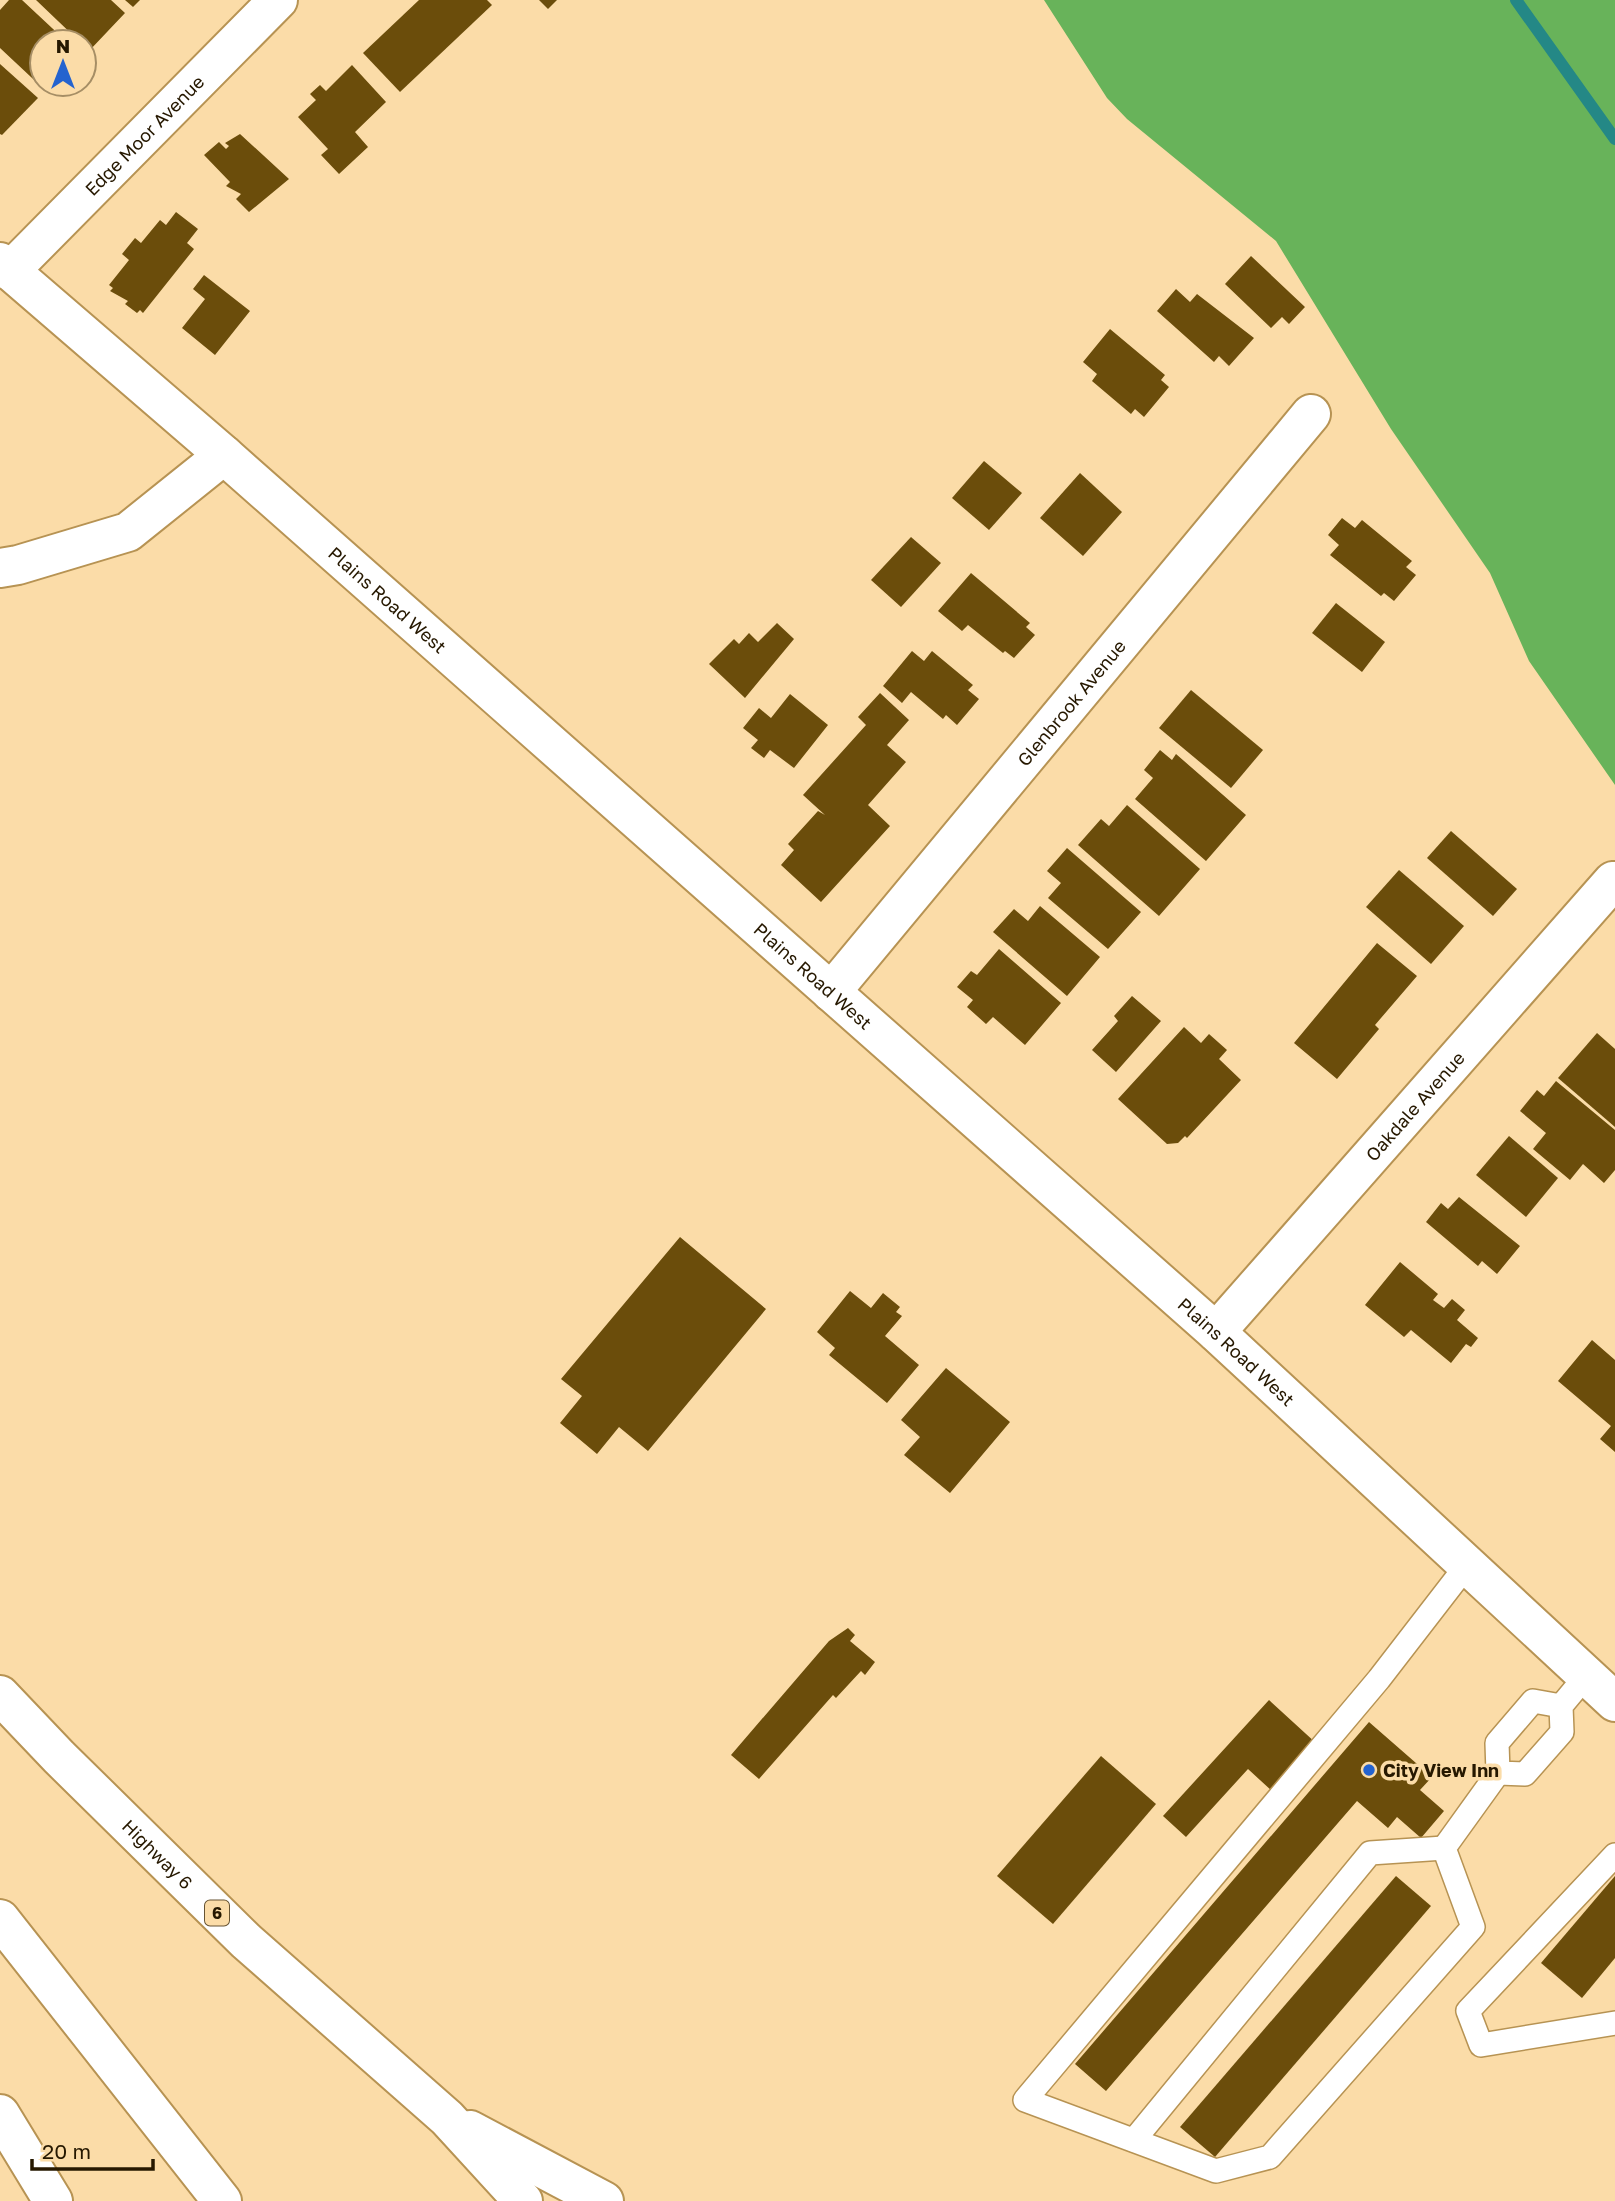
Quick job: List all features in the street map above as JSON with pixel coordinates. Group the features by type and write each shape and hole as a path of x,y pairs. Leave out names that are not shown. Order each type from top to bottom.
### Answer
{"main road":[{"name":"Edge Moor Avenue","path":"5,267 278,0"},
{"name":"Plains Road West","path":"5,267 225,454 1216,1332 1615,1702"},
{"name":"Glenbrook Avenue","path":"831,992 1311,414"},
{"path":"0,568 128,533 225,454"},
{"name":"Oakdale Avenue","path":"1216,1332 1613,881"},
{"name":"Highway 6","path":"0,1695 69,1767 246,1941 447,2118"},
{"path":"0,1919 222,2201"},
{"path":"0,2114 53,2201"},
{"path":"447,2118 523,2201"},
{"path":"447,2118 604,2201"}],"lane":[{"path":"1444,1848 1472,1927 1270,2157 1216,2171 1025,2100 1371,1689 1467,1565"},
{"path":"1498,1773 1525,1774 1562,1732 1561,1706 1586,1676"},
{"path":"1444,1848 1498,1773 1497,1743 1533,1702 1561,1706"},
{"path":"1134,2140 1370,1853 1444,1848"},
{"path":"1615,1855 1468,2011 1481,2045 1615,2023"}],"green space":[{"path":"1044,0 1615,0 1615,785 1529,661 1490,573 1391,429 1276,241 1127,119 1107,98"}],"building":[{"path":"9,0 22,0 52,28 28,28 28,74 0,48 0,10"},
{"path":"36,0 111,0 125,13 98,42 98,28 65,28"},
{"path":"125,0 140,0 133,7"},
{"path":"419,0 487,0 492,5 400,92 363,53"},
{"path":"539,0 557,0 548,9"},
{"path":"0,64 28,89 28,98 38,98 2,135"},
{"path":"352,65 386,102 355,132 368,147 339,174 321,155 328,149 298,117 316,100 310,94 320,85 326,91"},
{"path":"240,134 289,179 249,212 236,199 241,194 226,186 230,182 204,155 219,142 226,149 229,146 225,143"},
{"path":"176,212 198,229 187,243 194,249 143,313 140,310 137,313 125,304 128,301 110,291 113,288 109,285 129,260 122,254 135,238 141,243 160,220 166,225"},
{"path":"1251,256 1305,307 1289,324 1282,317 1271,328 1225,284"},
{"path":"204,275 250,311 215,355 182,328 205,299 193,289"},
{"path":"1176,289 1190,302 1197,294 1254,338 1229,366 1219,356 1214,362 1157,311"},
{"path":"1110,329 1165,375 1161,380 1169,387 1144,417 1135,409 1131,414 1092,381 1097,374 1083,362"},
{"path":"984,461 1022,493 989,530 952,498"},
{"path":"1080,473 1122,512 1083,556 1040,518"},
{"path":"1342,518 1355,528 1362,520 1412,561 1406,567 1416,575 1394,601 1384,593 1381,596 1330,555 1339,545 1328,535"},
{"path":"911,537 941,563 901,607 871,580"},
{"path":"971,573 1030,623 1026,627 1035,635 1014,658 1005,651 1003,653 968,625 962,631 938,611"},
{"path":"1336,603 1385,642 1362,672 1312,633"},
{"path":"777,623 794,639 745,698 709,664 734,639 739,644 749,633 758,642"},
{"path":"912,651 924,661 932,651 973,685 968,690 979,699 957,725 946,715 943,719 911,692 902,703 883,686"},
{"path":"1191,690 1263,750 1231,788 1159,728"},
{"path":"880,693 909,720 887,745 906,762 868,805 890,826 821,902 781,865 794,850 788,844 818,811 825,815 803,795 866,725 858,717"},
{"path":"790,694 828,725 794,768 770,750 764,758 751,748 758,740 743,728 759,708 771,718"},
{"path":"1160,750 1172,760 1176,754 1246,815 1206,861 1135,799 1153,778 1144,770"},
{"path":"1127,805 1200,869 1159,916 1078,845 1101,819 1109,826"},
{"path":"1451,831 1517,889 1493,916 1427,858"},
{"path":"1067,848 1141,912 1108,949 1048,898 1061,883 1047,871"},
{"path":"1399,870 1464,926 1431,964 1366,907"},
{"path":"1040,906 1100,957 1067,996 993,932 1014,909 1028,921"},
{"path":"1377,943 1417,976 1375,1025 1379,1029 1337,1079 1294,1043"},
{"path":"999,949 1061,1003 1025,1045 993,1017 986,1024 967,1007 973,1000 957,987 971,971 977,975"},
{"path":"1132,996 1161,1021 1116,1072 1092,1050 1118,1021 1114,1016"},
{"path":"1184,1027 1201,1043 1209,1034 1227,1050 1219,1059 1241,1080 1187,1138 1185,1136 1178,1143 1167,1144 1118,1099"},
{"path":"1597,1033 1615,1049 1615,1127 1558,1078"},
{"path":"1556,1081 1615,1130 1615,1170 1604,1183 1583,1164 1570,1180 1533,1149 1546,1133 1520,1111 1537,1090 1544,1096"},
{"path":"1509,1136 1558,1178 1526,1217 1476,1175"},
{"path":"1459,1197 1520,1246 1497,1274 1482,1261 1478,1266 1426,1222 1441,1203 1448,1209"},
{"path":"680,1237 766,1309 648,1451 619,1427 597,1454 560,1423 582,1396 561,1379"},
{"path":"1400,1262 1438,1294 1433,1300 1444,1308 1452,1299 1465,1310 1457,1320 1478,1338 1471,1347 1466,1344 1451,1363 1411,1330 1404,1337 1365,1305"},
{"path":"850,1291 871,1308 883,1293 900,1307 896,1312 902,1316 885,1336 919,1365 887,1403 829,1355 835,1348 817,1332"},
{"path":"1592,1340 1615,1360 1615,1452 1600,1439 1611,1426 1558,1381"},
{"path":"946,1368 1010,1422 950,1493 904,1455 920,1437 901,1420"},
{"path":"848,1628 855,1635 850,1641 875,1662 865,1675 861,1671 836,1698 833,1695 759,1779 731,1755 829,1641"},
{"path":"1269,1700 1317,1744 1273,1792 1248,1769 1186,1837 1163,1816"},
{"path":"1369,1722 1432,1777 1420,1790 1444,1811 1421,1838 1397,1817 1388,1828 1357,1801 1106,2091 1075,2064"},
{"path":"1101,1756 1156,1804 1053,1924 997,1876"},
{"path":"1396,1876 1431,1906 1215,2157 1180,2127"},
{"path":"1615,1876 1615,1958 1582,1998 1541,1963"}],"waterway":[{"path":"1516,0 1615,139"}],"place":[{"name":"City View Inn","path":"1369,1770"}]}
